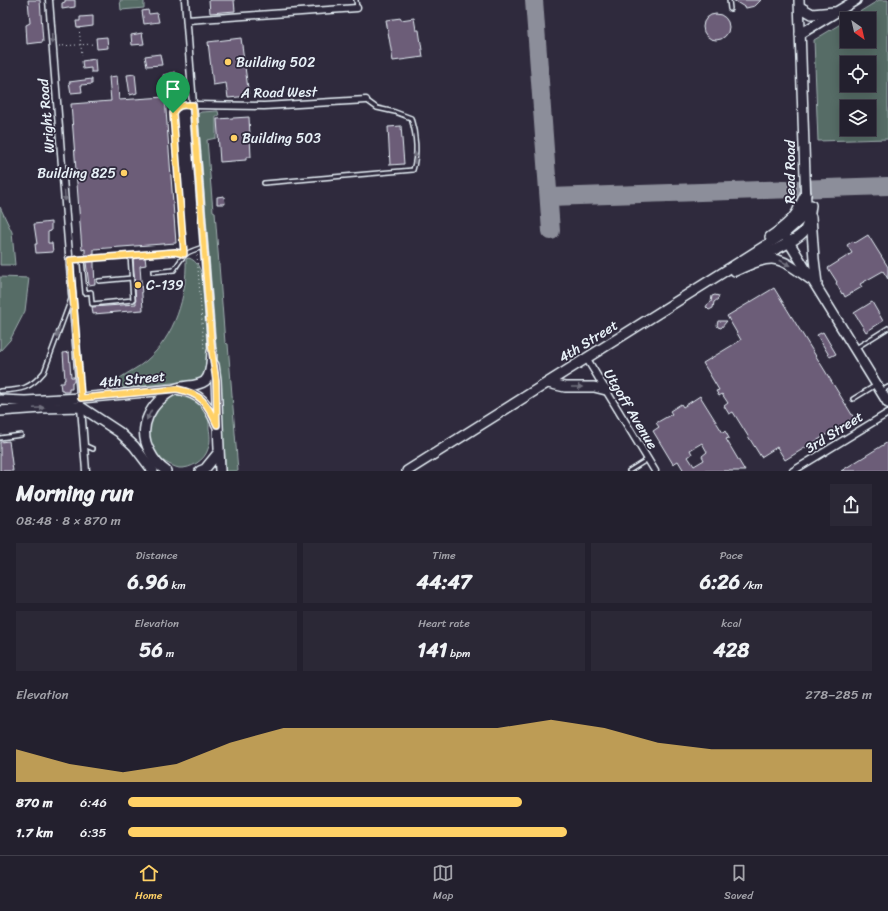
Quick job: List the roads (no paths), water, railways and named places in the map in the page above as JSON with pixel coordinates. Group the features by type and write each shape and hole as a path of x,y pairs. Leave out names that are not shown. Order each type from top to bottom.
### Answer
{"main road":[{"path":"800,34 856,0"},
{"path":"799,4 812,14 837,12"},
{"name":"Read Road","path":"786,238 801,219 806,205 799,4"},
{"path":"806,194 811,205 814,259 819,290"},
{"path":"710,281 786,225 797,212 800,203 806,194"},
{"path":"811,205 805,231 798,237 786,238 855,349 882,387 888,403"},
{"name":"4th Street","path":"407,471 710,281 786,238"},
{"path":"710,281 766,259 782,261 814,282"},
{"path":"155,466 144,436 145,425 150,412 156,403 177,389 200,384 206,380 210,373 208,349"},
{"path":"208,349 216,380 218,453 220,471"},
{"path":"548,383 565,387 594,387 606,390"},
{"name":"4th Street","path":"81,403 177,389 188,391 201,398 209,407 217,425"},
{"path":"0,400 81,403 134,446 155,466 166,471"},
{"path":"0,411 81,403"},
{"path":"200,471 205,469 218,453"}],"street":[{"name":"Wright Road","path":"50,0 86,471"},
{"path":"185,0 204,247 208,349"},
{"path":"187,20 357,8"},
{"name":"A Road West","path":"193,105 264,106 366,100"},
{"name":"Utgoff Avenue","path":"587,359 655,471"},
{"name":"3rd Street","path":"793,471 888,413"}],"lane":[{"path":"356,0 357,8"},
{"path":"729,0 730,9"},
{"path":"264,183 413,170 416,159 414,127 411,118 395,112 377,108 366,100"},
{"path":"153,272 174,270 184,254 173,113 175,108 179,106 193,105"},
{"path":"70,260 175,252 184,254 204,247"},
{"path":"82,259 85,292 91,292 92,304 133,300 130,255"},
{"path":"99,281 132,278"},
{"path":"0,391 25,388 37,381 44,372 72,295"},
{"path":"855,349 888,328"},
{"path":"853,399 882,387"},
{"path":"0,438 21,435"},
{"path":"84,445 93,449"},
{"path":"629,471 648,459"}],"place":[{"name":"Building 502","path":"228,62"},
{"name":"Building 503","path":"234,138"},
{"name":"Building 825","path":"124,173"},
{"name":"C-139","path":"138,285"}]}
